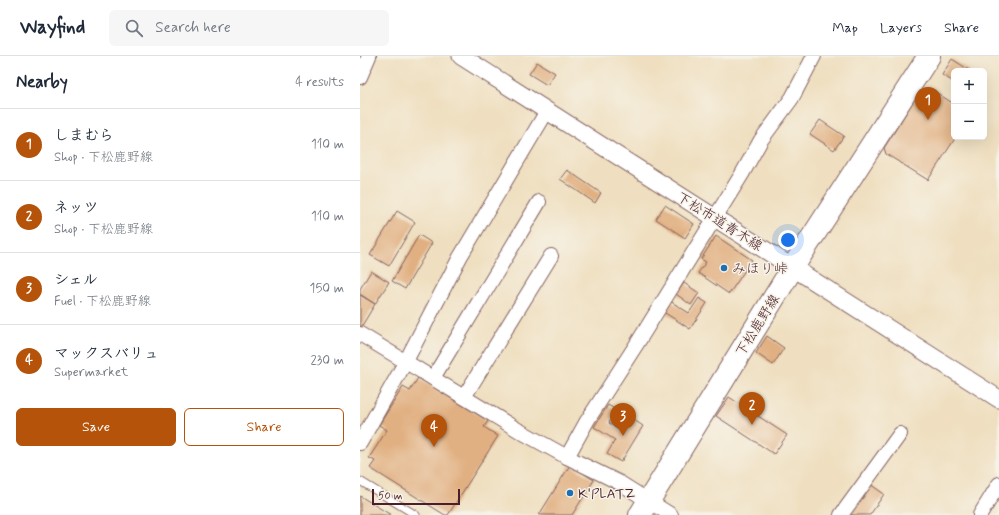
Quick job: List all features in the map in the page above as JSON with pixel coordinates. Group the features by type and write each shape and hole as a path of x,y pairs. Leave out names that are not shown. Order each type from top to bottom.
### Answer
{"main road":[{"name":"下松鹿野線","path":"644,508 792,267 929,56"}],"street":[{"path":"360,77 369,56"},
{"name":"下松市道青木線","path":"461,56 999,399"},
{"path":"567,457 587,421 638,342 742,174 761,140 792,98 814,56"},
{"path":"360,443 406,361 460,257 547,111"},
{"path":"433,378 538,202"},
{"path":"464,397 551,256"},
{"path":"360,334 518,430 567,457 620,483 644,508 671,515"},
{"path":"842,515 900,434"},
{"path":"980,515 998,488"}],"lane":[{"path":"360,480 416,515"}],"building":[{"path":"952,59 966,68 951,68 951,80 942,75"},
{"path":"537,62 555,73 547,85 529,74"},
{"path":"931,89 951,102 951,140 954,140 928,180 886,154 884,148 920,91 927,96"},
{"path":"820,120 844,136 834,150 810,134"},
{"path":"567,170 601,193 595,203 560,179"},
{"path":"665,205 694,224 685,238 656,219"},
{"path":"397,211 415,222 389,266 370,255"},
{"path":"419,235 432,243 405,289 392,281"},
{"name":"みほり峠","path":"716,236 752,260 729,294 698,273 706,262 701,259"},
{"path":"371,271 389,282 375,304 360,294 360,289"},
{"path":"684,283 699,293 691,305 676,294"},
{"path":"360,295 375,304 360,329"},
{"path":"699,298 707,303 690,329 662,311 670,301 689,313"},
{"path":"767,336 784,348 773,365 756,353"},
{"path":"418,378 488,421 484,427 498,436 448,515 445,515 370,468 375,461 369,458 387,430 379,425 403,387 410,391"},
{"path":"729,397 787,435 774,454 716,416"},
{"path":"608,405 616,410 609,423 622,432 631,418 643,426 621,462 607,454 615,440 594,427"},
{"path":"570,465 594,480 572,515 539,515"},
{"path":"870,484 884,494 870,515 849,515"},
{"path":"360,496 391,515 360,515"}],"place":[{"name":"しまむら","path":"928,120"},
{"name":"みほり峠","path":"724,268"},
{"name":"ネッツ","path":"752,425"},
{"name":"シェル","path":"623,436"},
{"name":"マックスバリュ","path":"434,447"},
{"name":"K'PLATZ","path":"570,493"}]}
